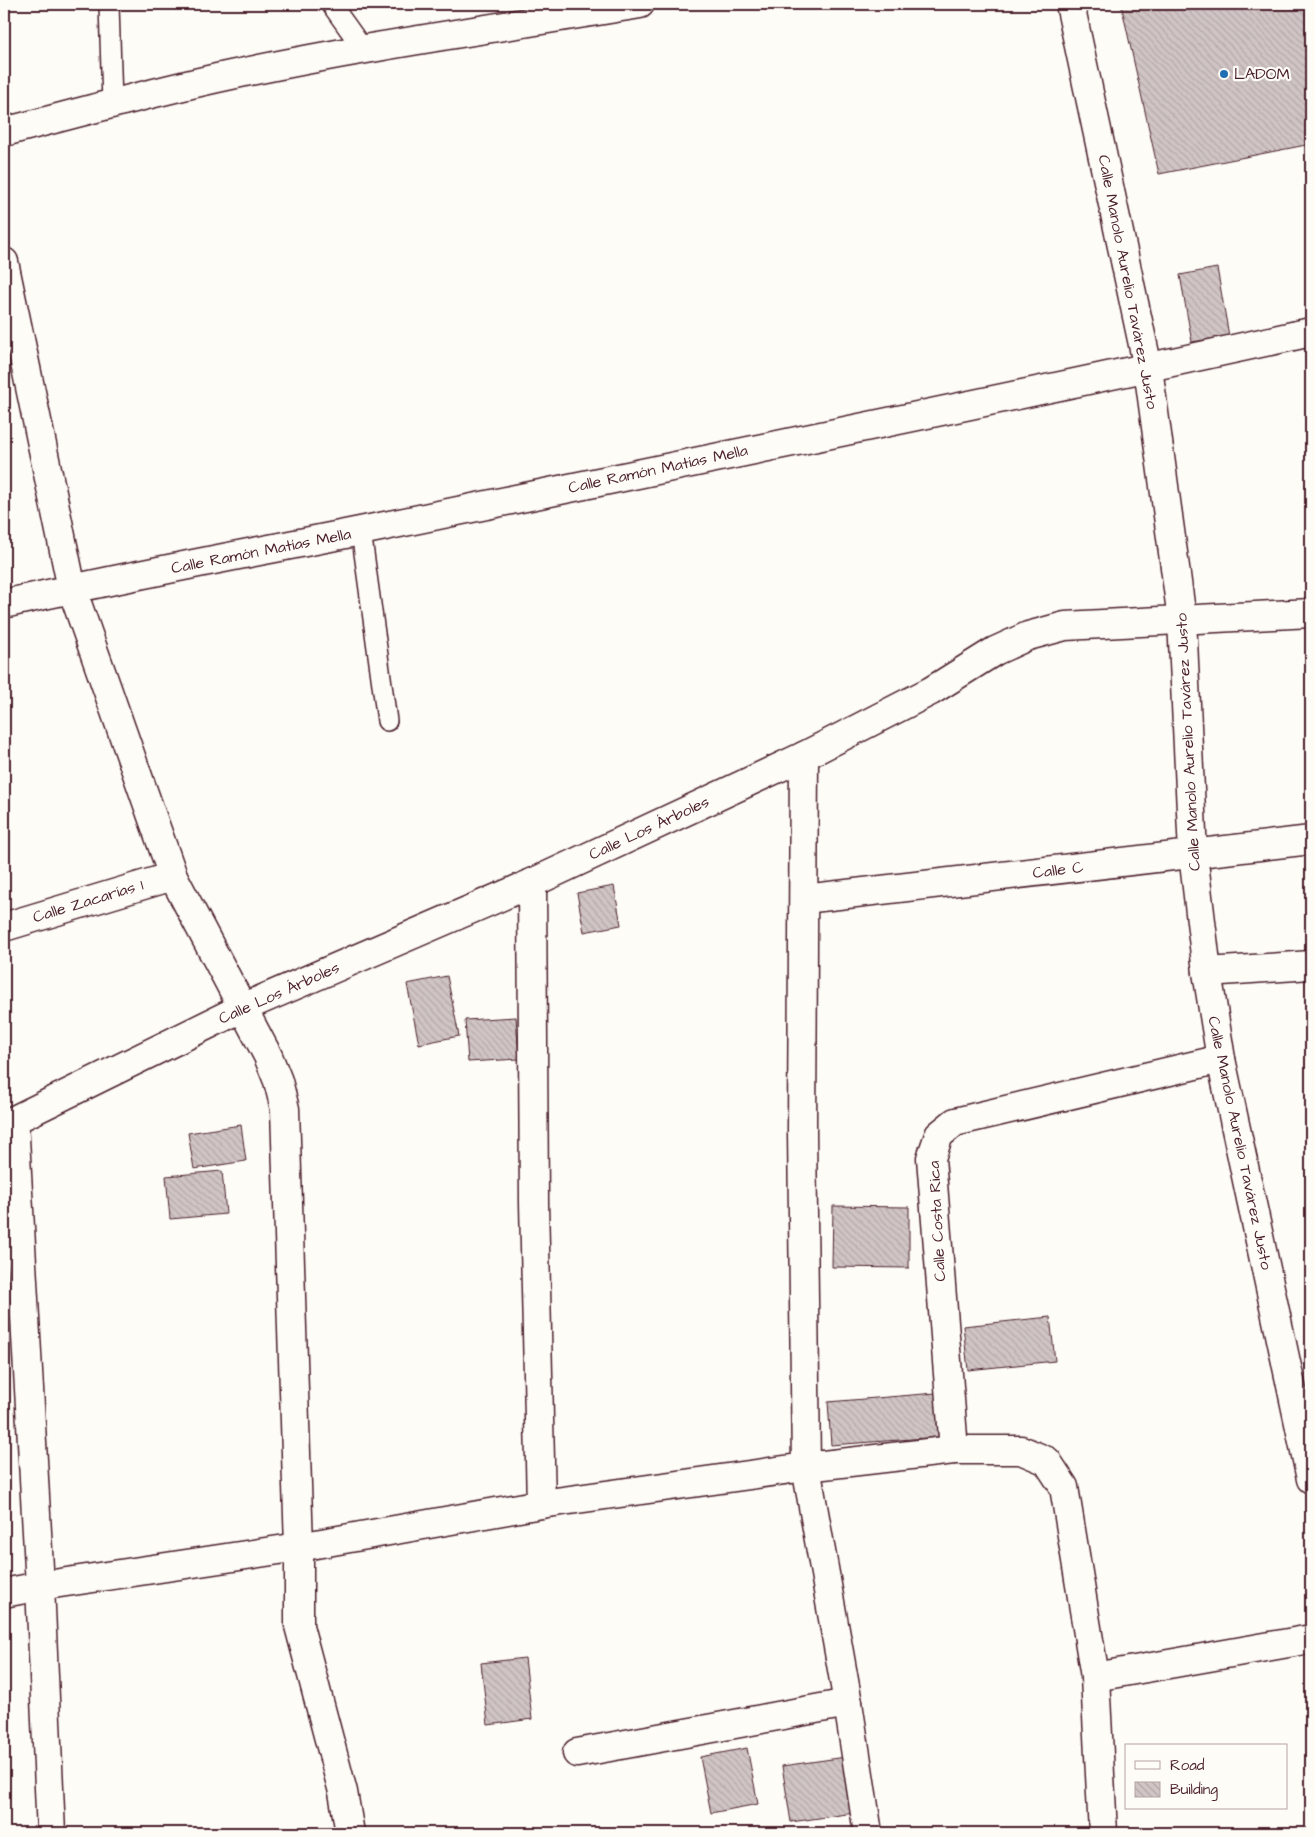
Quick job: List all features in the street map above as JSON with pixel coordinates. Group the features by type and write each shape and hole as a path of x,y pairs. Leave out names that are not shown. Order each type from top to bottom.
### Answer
{"street":[{"path":"4,132 229,75 363,49 502,28 640,4"},
{"name":"Calle Manolo Aurelio Tavárez Justo","path":"1070,4 1148,368 1182,619 1193,854 1207,972 1221,1059 1311,1479"},
{"path":"4,262 72,588 173,876 268,1056 278,1081 285,1109 299,1547 299,1626 343,1792 350,1833"},
{"name":"Calle Ramón Matías Mella","path":"4,604 72,588 1148,368 1311,332"},
{"name":"Calle Los Árboles","path":"9,1122 242,1008 532,883 804,756 931,691 995,650 1028,636 1065,626 1311,613"},
{"path":"804,756 802,1131 806,1467 848,1703 868,1833"},
{"name":"Calle C","path":"804,899 1311,840"},
{"name":"Calle Zacarías 1","path":"4,926 173,876"},
{"path":"532,883 534,1203 541,1504"},
{"path":"1207,972 1311,965"},
{"name":"Calle Costa Rica","path":"954,1450 931,1158 939,1135 956,1122 1221,1059"},
{"path":"9,1122 40,1586 50,1833"},
{"path":"4,1593 299,1547 541,1504 806,1467 954,1450 1021,1450 1047,1461 1064,1487 1095,1677 1103,1833"},
{"path":"1095,1677 1311,1639"},
{"path":"578,1753 848,1703"}],"lane":[{"path":"109,4 112,104"},
{"path":"331,4 363,49"},
{"path":"361,530 387,721"}],"building":[{"name":"LADOM","path":"1121,4 1311,4 1311,144 1159,174"},
{"path":"1217,268 1229,336 1192,342 1180,275"},
{"path":"614,886 621,925 584,932 577,893"},
{"path":"447,976 459,1036 419,1044 407,984"},
{"path":"516,1017 519,1059 468,1062 465,1020"},
{"path":"241,1125 246,1161 194,1169 188,1133"},
{"path":"222,1171 226,1214 170,1219 166,1176"},
{"path":"833,1206 909,1207 909,1268 832,1267"},
{"path":"1050,1317 1055,1361 968,1370 963,1326"},
{"path":"936,1393 939,1437 831,1445 828,1402"},
{"path":"525,1658 532,1719 488,1725 481,1663"},
{"path":"747,1748 758,1804 711,1813 700,1757"},
{"path":"846,1757 854,1813 791,1822 782,1766"}],"place":[{"name":"LADOM","path":"1224,74"}]}
